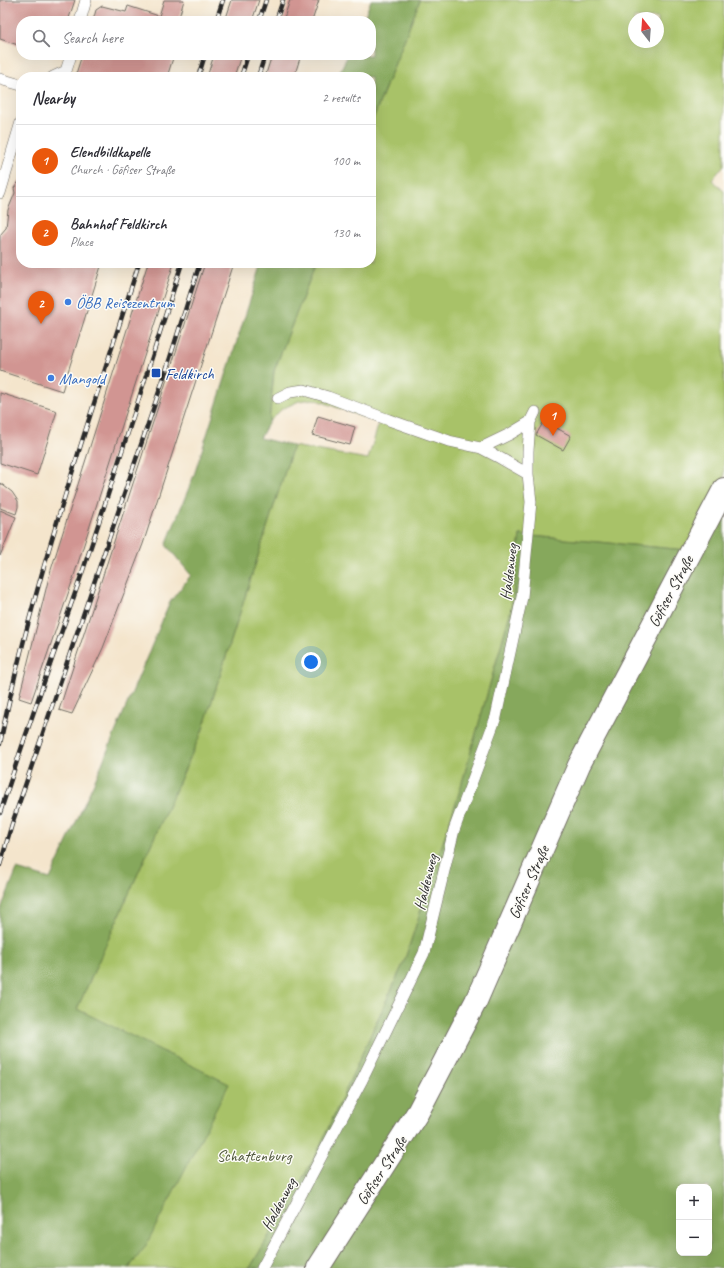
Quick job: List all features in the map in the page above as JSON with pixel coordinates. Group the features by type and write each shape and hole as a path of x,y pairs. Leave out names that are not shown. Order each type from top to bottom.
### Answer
{"main road":[{"name":"Göfiser Straße","path":"318,1268 418,1112 476,1001 579,765 724,489"}],"lane":[{"path":"81,16 86,0"},
{"path":"64,72 66,71 69,60"},
{"path":"0,78 16,83"},
{"path":"0,193 16,139"},
{"path":"278,398 290,392 304,390 328,397 449,441 481,448 528,474"},
{"name":"Haldenweg","path":"262,1268 361,1082 424,953 454,830 496,717 522,597 532,502 528,474 528,451 532,417 510,434 481,448"}],"green space":[{"path":"371,0 420,0 376,111 376,72 340,72 346,60 376,60 376,16 365,16"},
{"name":"Schattenburg","path":"420,0 724,0 724,165 712,180 724,191 724,508 698,551 520,535 511,610 460,790 404,962 315,1157 250,1268 129,1268 145,1246 77,1009 203,729 293,446 368,459 379,423 314,399 299,401 282,409 269,422 274,371 314,268 376,268 376,111"},
{"path":"260,268 314,268 274,371 269,422 260,438 293,446 203,729 77,1009 229,1084 145,1247 129,1268 0,1268 0,911 17,869 50,879 96,778 170,602 191,575 166,545 194,475"},
{"path":"724,508 724,1268 250,1268 315,1157 404,962 460,790 511,610 520,535 698,551"}],"building":[{"path":"0,0 75,0 70,16 16,16 16,44 0,39"},
{"path":"164,0 184,0 179,16 159,16"},
{"path":"232,0 259,0 254,16 227,16"},
{"path":"290,0 319,0 314,16 285,16"},
{"path":"102,6 126,12 128,6 159,16 94,16 96,10"},
{"path":"80,60 172,60 169,72 77,72"},
{"path":"212,60 239,60 236,72 209,72"},
{"path":"270,60 299,60 296,72 267,72"},
{"path":"16,185 16,268 100,268 62,391 0,371 0,235 6,228 8,210 15,193 14,188"},
{"path":"146,268 172,268 70,588 31,702 19,698 50,573"},
{"path":"203,268 232,268 143,544 103,648 72,714 59,710"},
{"path":"0,393 57,411 37,475 0,463"},
{"path":"318,416 355,427 350,445 312,435"},
{"path":"544,421 571,436 563,450 536,435"},
{"path":"0,483 12,492 18,501 16,514 0,508"},
{"path":"0,510 16,517 0,556"}],"railway":[{"path":"218,16 223,0"},
{"path":"261,16 266,0"},
{"path":"278,16 283,0"},
{"path":"200,72 203,60"},
{"path":"243,72 246,60"},
{"path":"260,72 263,60"},
{"path":"0,744 13,683 45,562 137,268"},
{"path":"0,813 79,582 180,268"},
{"path":"0,865 12,824 163,380 198,268"}],"place":[{"name":"ÖBB Reisezentrum","path":"68,302"},
{"name":"Bahnhof Feldkirch","path":"41,324"},
{"name":"Feldkirch","path":"156,373"},
{"name":"Mangold","path":"51,378"},
{"name":"Elendbildkapelle","path":"553,436"}]}
